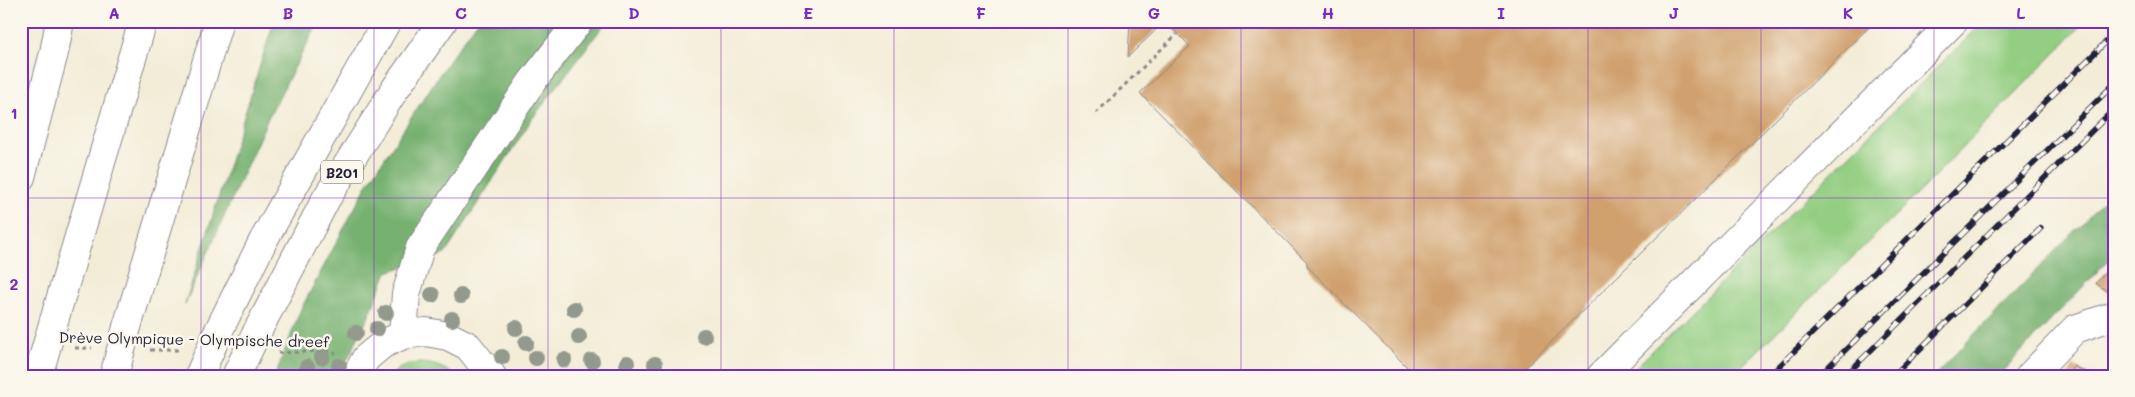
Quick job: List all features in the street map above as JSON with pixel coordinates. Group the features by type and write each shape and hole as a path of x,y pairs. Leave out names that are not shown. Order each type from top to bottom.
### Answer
{"main road":[{"path":"21,177 54,53 60,21"},
{"path":"38,376 143,21"},
{"path":"114,376 134,338 219,21"},
{"name":"B201","path":"199,376 219,330 263,241 387,21"},
{"name":"B201","path":"236,376 263,342 326,198 395,88 443,21"},
{"path":"403,335 406,294 420,248 531,83 579,21"},
{"path":"1601,376 1954,21"},
{"path":"2030,376 2075,329 2110,317 2114,318"},
{"path":"361,367 383,344 403,335 426,332 448,336 468,346 492,376"}],"path":[{"path":"1096,113 1177,34"},
{"name":"Drève Olympique - Olympische dreef","path":"134,338 180,350"},
{"name":"Drève Olympique - Olympische dreef","path":"263,342 327,351 361,367"},
{"name":"Drève Olympique - Olympische dreef","path":"71,348 101,348"}],"green space":[{"path":"274,21 319,21 269,116 185,304"},
{"path":"478,21 607,21 532,119 445,254 387,272 368,318 339,376 275,376 301,309 367,185 447,63"},
{"path":"1984,21 2086,21 1916,195 1732,376 1627,376"},
{"path":"2114,190 2114,254 1998,376 1934,376"},
{"path":"416,363 437,366 455,376 390,376 401,367"}],"building":[{"path":"1130,21 1165,21 1128,57"},
{"path":"1165,21 1875,21 1517,376 1416,376 1307,266 1307,262 1140,93 1190,46"},
{"path":"2112,265 2114,266 2114,286 2108,292 2096,283"},
{"path":"2073,366 2093,376 2068,376"}],"railway":[{"path":"1769,376 2114,34"},
{"path":"1819,376 2114,84"},
{"path":"1845,376 2114,109"},
{"path":"1893,376 2041,228"}]}
